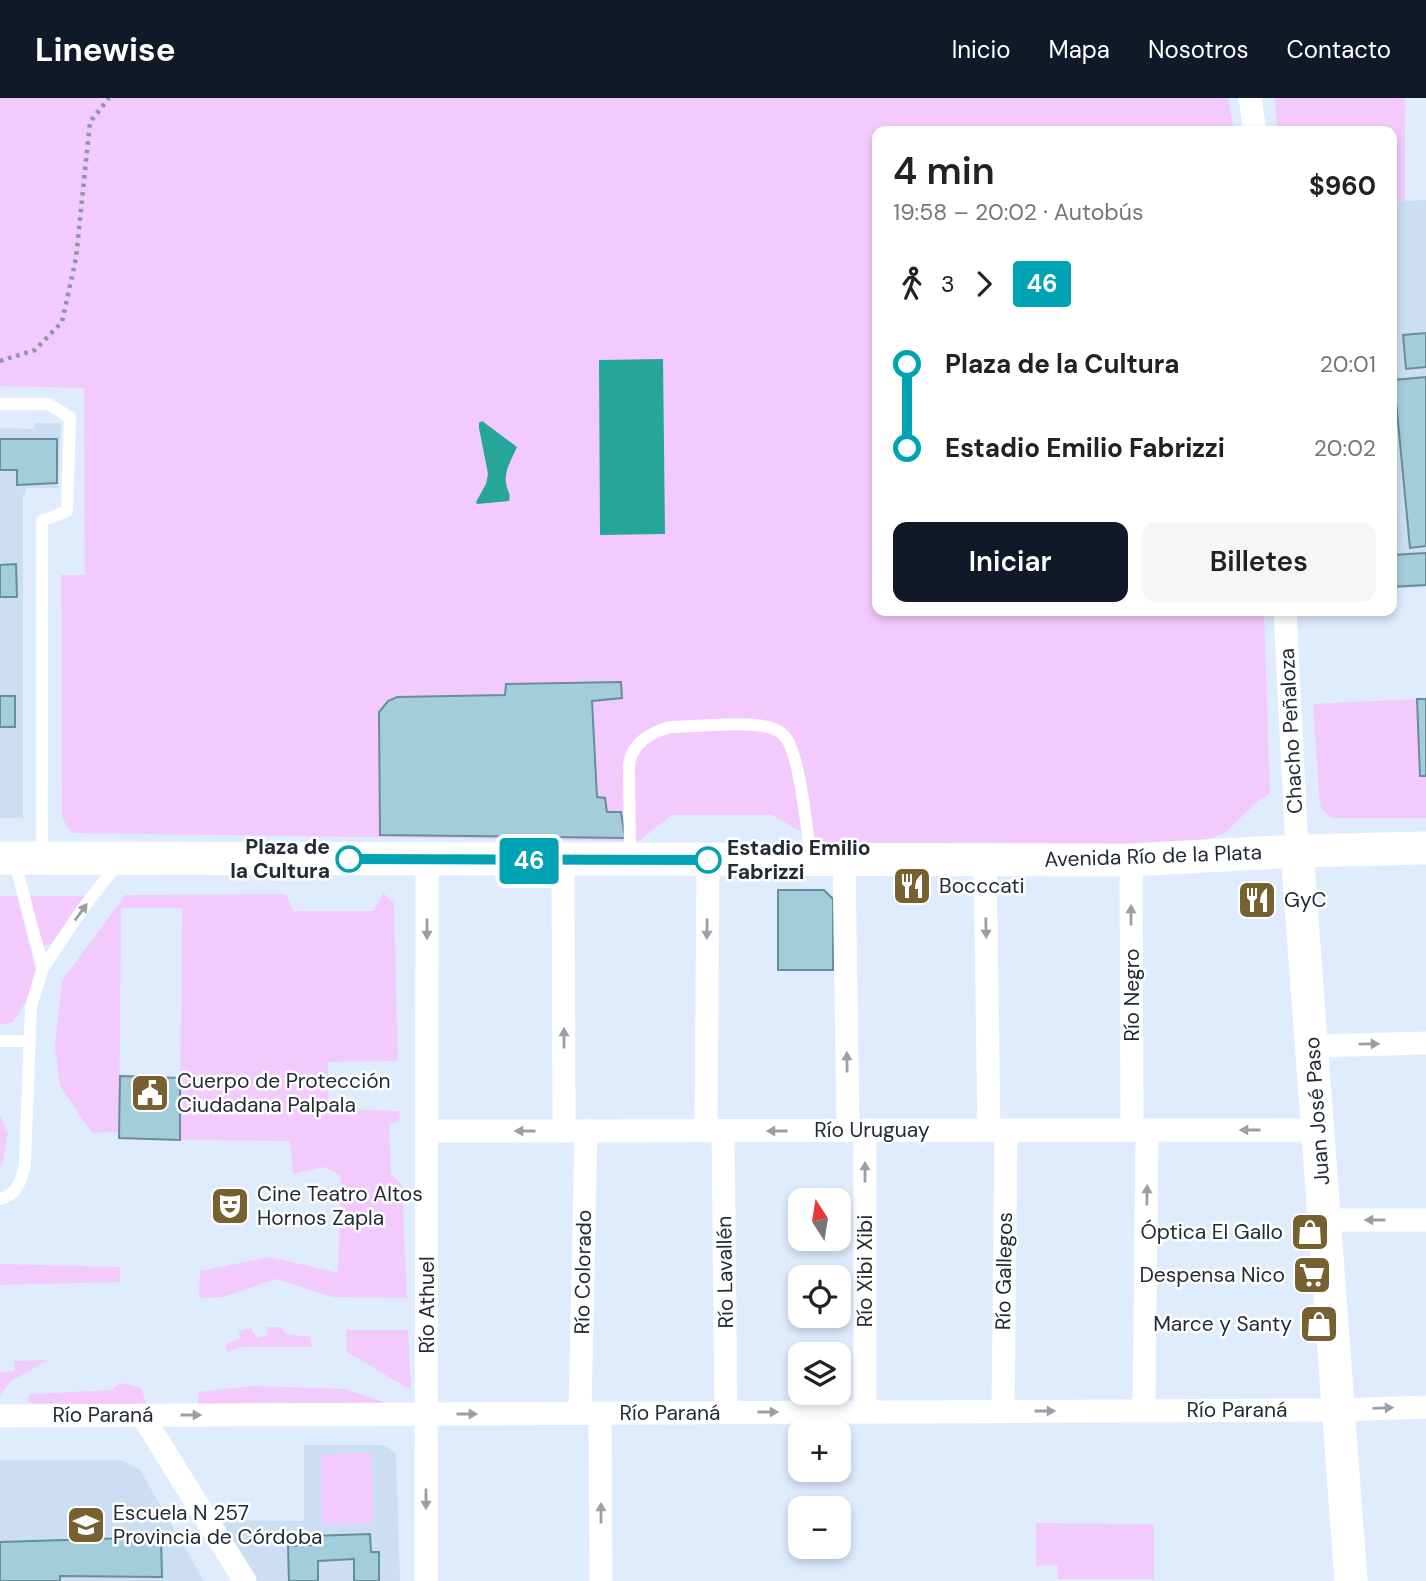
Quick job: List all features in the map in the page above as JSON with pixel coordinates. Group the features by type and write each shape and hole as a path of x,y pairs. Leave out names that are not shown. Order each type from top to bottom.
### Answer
{"main road":[{"name":"Avenida Río de la Plata","path":"18,859 1131,860 1297,851 1426,848"},
{"name":"Juan José Paso","path":"1297,851 1351,1581"}],"street":[{"path":"1250,98 1254,126"},
{"name":"Chacho Peñaloza","path":"1285,616 1297,851"},
{"name":"Río Lavallén","path":"708,860 726,1412"},
{"name":"Río Xibi Xibi","path":"844,860 857,1130 865,1412"},
{"name":"Río Gallegos","path":"985,860 997,1130 1003,1411"},
{"name":"Río Negro","path":"1131,860 1140,1130 1144,1411"},
{"name":"Río Athuel","path":"426,1581 427,861"},
{"name":"Río Colorado","path":"563,861 575,1131 601,1581"},
{"path":"1313,1046 1426,1043"},
{"name":"Río Uruguay","path":"427,1131 1318,1130"},
{"path":"1324,1220 1426,1220"},
{"name":"Río Paraná","path":"0,1416 1339,1410 1426,1407"},
{"path":"142,1415 245,1581"}],"lane":[{"path":"0,404 48,404 70,417 67,511 42,521 18,859 43,968"},
{"path":"630,861 629,764 631,753 636,746 656,731 670,727 754,725 770,727 782,733 789,742 799,784 811,860"},
{"path":"0,1199 6,1198 16,1189 25,1164 31,1006 43,968 81,911 122,858"},
{"path":"0,1041 29,1041"}],"path":[{"path":"0,361 35,350 62,322 76,258 90,122 108,98"}],"shaded area":[{"path":"0,98 1228,98 1233,126 872,126 872,616 1264,616 1270,794 1261,798 1225,833 1192,845 820,843 772,815 672,815 639,841 72,833 62,818 61,575 85,575 84,388 0,386"},
{"path":"1275,98 1405,98 1405,201 1397,202 1397,126 1277,126"},
{"path":"1426,200 1426,587 1397,589 1397,202"},
{"path":"663,359 665,534 600,535 599,360"},
{"path":"482,421 517,447 506,474 509,501 476,502 486,484 488,474 479,428"},
{"path":"35,423 61,423 58,488 26,488 23,495 23,818 0,818 0,428 34,429"},
{"path":"1417,699 1420,776 1426,776 1426,818 1331,818 1321,808 1313,704"},
{"path":"383,893 394,903 398,1061 328,1062 328,1109 399,1111 400,1120 389,1125 391,1174 402,1185 407,1298 332,1297 276,1279 223,1297 199,1298 200,1271 270,1257 338,1273 341,1176 325,1167 293,1174 290,1141 180,1140 182,908 121,908 119,1132 92,1133 60,1086 55,1047 62,981 125,895 286,894 293,911 374,911"},
{"path":"0,896 17,896 35,968 32,992 13,1022 0,1025"},
{"path":"29,896 86,896 51,944 42,946"},
{"path":"0,1114 8,1133 3,1162 0,1165"},
{"path":"0,1264 120,1267 120,1282 0,1285"},
{"path":"266,1327 281,1327 286,1334 310,1337 312,1347 241,1347 227,1352 225,1345 240,1338 239,1331 251,1328 257,1338 268,1335"},
{"path":"346,1330 408,1330 411,1390 347,1352"},
{"path":"47,1360 10,1382 0,1395 0,1372 14,1371 14,1361"},
{"path":"121,1383 141,1388 147,1405 28,1403 30,1394 111,1390"},
{"path":"253,1386 345,1389 399,1407 198,1405 199,1392"},
{"path":"304,1445 385,1445 396,1454 400,1581 245,1581 208,1520 304,1521"},
{"path":"372,1453 373,1524 322,1525 321,1454"},
{"name":"Escuela N 257 Provincia de Córdoba","path":"0,1460 121,1460 140,1470 204,1581 0,1581"},
{"path":"1036,1523 1154,1524 1154,1579 1058,1579 1058,1565 1036,1566"}],"building":[{"path":"1426,333 1426,367 1406,369 1403,335"},
{"path":"1426,377 1426,546 1410,548 1397,412 1397,380"},
{"path":"0,439 57,439 57,483 17,485 17,470 0,470"},
{"path":"1426,553 1426,585 1397,587 1397,555"},
{"path":"16,564 17,597 0,597 0,565"},
{"path":"621,682 622,698 592,701 597,797 605,798 607,812 621,812 625,838 380,835 379,712 388,701 397,697 505,695 506,684"},
{"path":"0,696 15,696 15,727 0,727"},
{"path":"1417,699 1426,699 1426,776 1420,776"},
{"path":"778,890 824,890 833,899 833,970 778,970"},
{"name":"Cuerpo de Protección Ciudadana Palpala","path":"120,1076 180,1078 180,1140 119,1138"},
{"path":"370,1534 371,1552 379,1552 379,1581 354,1581 354,1559 318,1561 318,1581 289,1581 288,1546 313,1545 313,1536"},
{"path":"161,1537 162,1577 60,1576 60,1581 0,1581 0,1542"}],"bus line":[{"name":"46","path":"349,859 708,860"}],"place":[{"name":"Plaza de la Cultura","path":"349,859"},
{"name":"Estadio Emilio Fabrizzi","path":"708,860"},
{"name":"Bocccati","path":"912,886"},
{"name":"GyC","path":"1257,900"},
{"name":"Cuerpo de Protección Ciudadana Palpala","path":"150,1093"},
{"name":"Cine Teatro Altos Hornos Zapla","path":"230,1206"},
{"name":"Óptica El Gallo","path":"1310,1232"},
{"name":"Despensa Nico","path":"1312,1275"},
{"name":"Marce y Santy","path":"1319,1324"},
{"name":"Escuela N 257 Provincia de Córdoba","path":"86,1525"}]}
